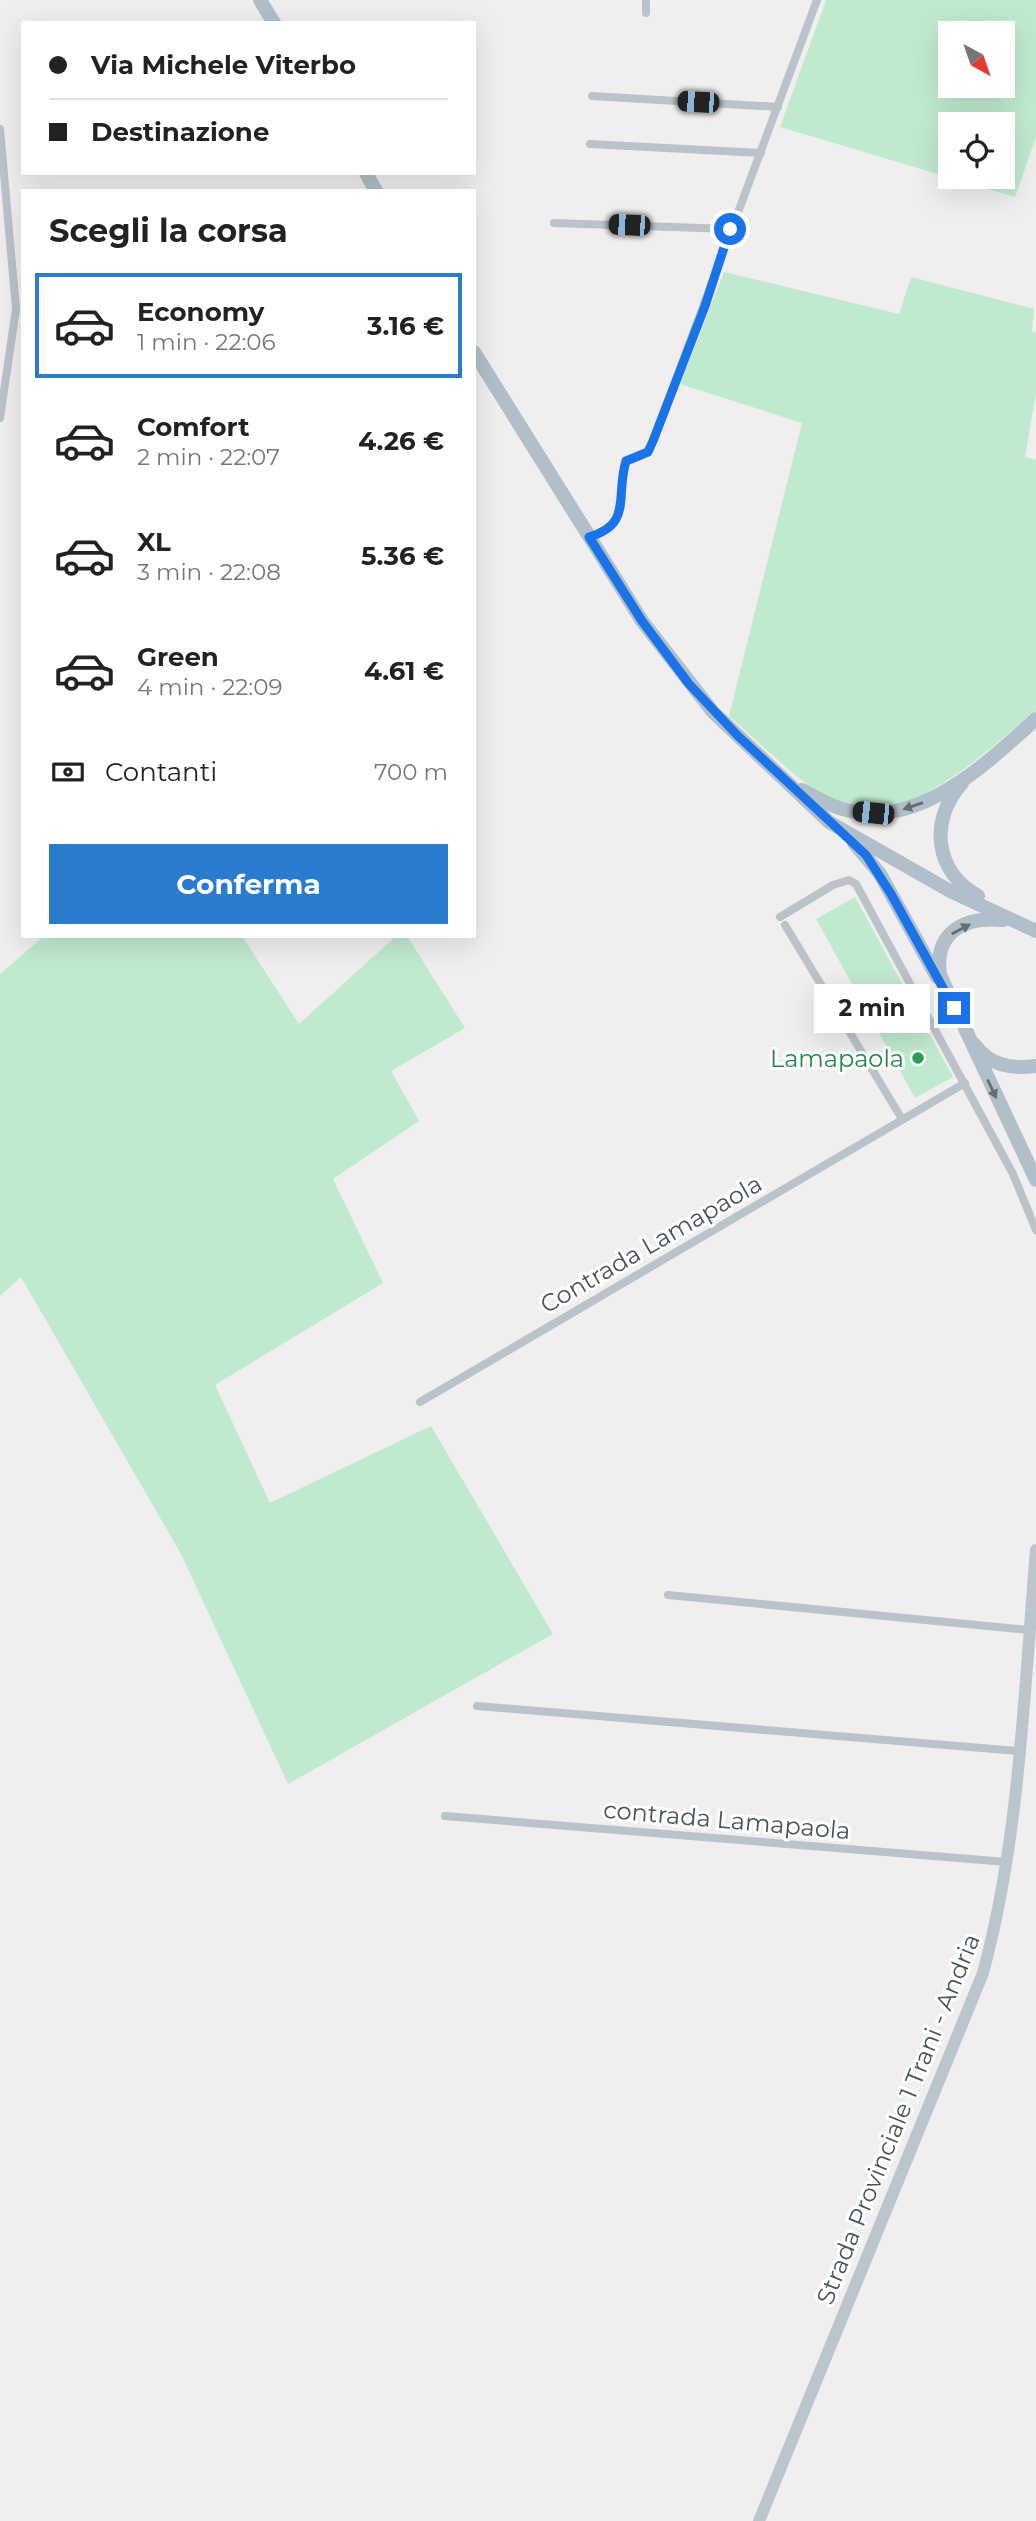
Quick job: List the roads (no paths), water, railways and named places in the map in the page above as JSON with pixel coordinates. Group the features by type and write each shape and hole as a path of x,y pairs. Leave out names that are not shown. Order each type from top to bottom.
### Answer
{"main road":[{"path":"260,0 273,21"},
{"path":"476,355 642,621 689,684 770,767 866,855 880,874 954,1008"},
{"path":"770,767 786,781 846,810 873,813 898,811 923,803 971,772 1036,719"},
{"path":"1015,738 1036,729"},
{"path":"971,772 953,794 942,817 940,836 945,862 965,888 1036,931"},
{"path":"838,827 1008,921 1036,931"},
{"path":"1008,921 976,921 956,929 943,940 937,955 940,975 954,1008 1036,1180"},
{"path":"963,1027 981,1053 997,1063 1017,1068 1036,1066"},
{"name":"Strada Provinciale 1 Trani - Andria","path":"759,2521 984,1973 1007,1861 1036,1550"}],"street":[{"path":"646,0 646,13"},
{"path":"589,537 606,532 617,521 626,461 648,452 653,441 817,0"},
{"path":"592,96 778,107"},
{"path":"0,129 16,309 0,418"},
{"path":"590,144 761,153"},
{"path":"554,223 730,229"},
{"path":"902,1119 782,921 833,885 849,880 856,884 965,1083 1013,1174 1036,1230"},
{"name":"Contrada Lamapaola","path":"420,1402 965,1083"},
{"path":"668,1595 1029,1630"},
{"path":"477,1706 1018,1751"},
{"name":"contrada Lamapaola","path":"445,1816 1007,1861"}],"place":[{"name":"Lamapaola","path":"918,1058"}]}
